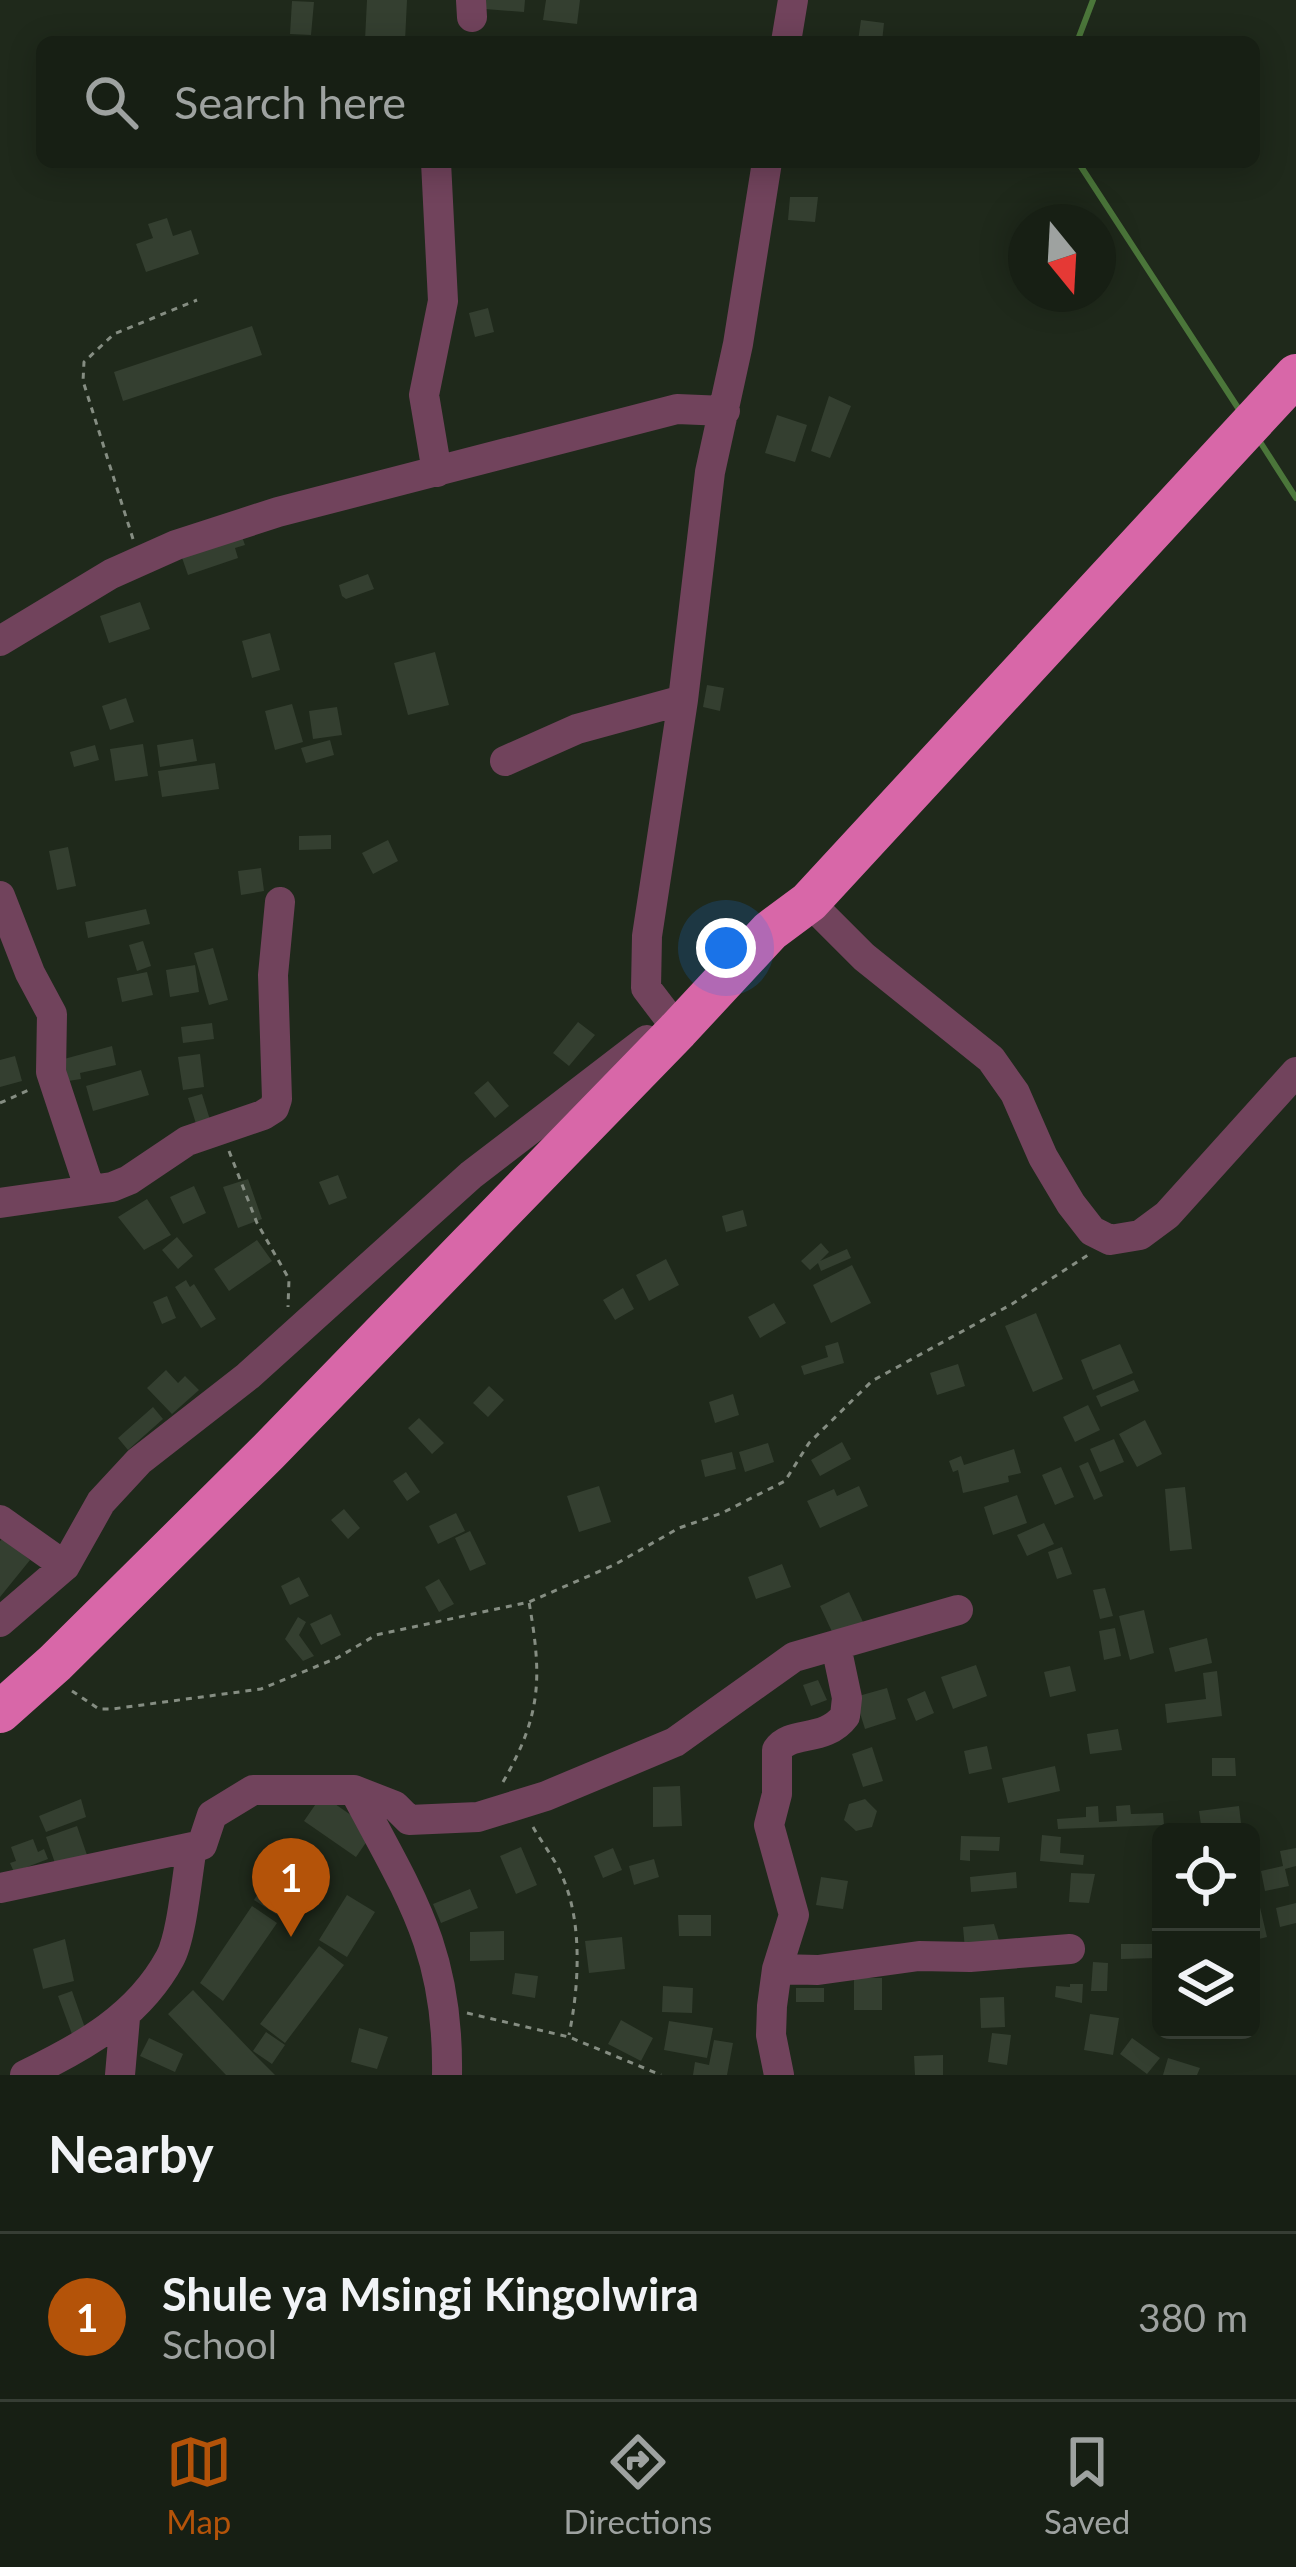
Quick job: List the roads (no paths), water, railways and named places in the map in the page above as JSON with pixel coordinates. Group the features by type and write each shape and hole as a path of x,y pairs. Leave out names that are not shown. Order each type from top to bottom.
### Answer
{"highway":[{"path":"0,1712 55,1663 674,1026 770,931 809,902 1296,375"}],"street":[{"path":"787,36 793,0"},
{"path":"436,168 443,301 424,395 437,472"},
{"path":"0,1622 65,1566 118,1481 290,1339 471,1175 674,1026 646,988 644,975 710,472 766,168"},
{"path":"0,641 141,559 278,512 676,409 724,411"},
{"path":"505,761 577,729 683,700"},
{"path":"0,896 30,974 52,1014 54,1082 90,1190"},
{"path":"0,1203 129,1180 160,1156 274,1108 273,975 280,902"},
{"path":"809,902 864,957 991,1059 1015,1093 1042,1157 1071,1204 1092,1232 1110,1240 1141,1235 1167,1215 1296,1072"},
{"path":"0,1520 65,1566"},
{"path":"0,1888 202,1845 212,1815 253,1790 354,1790 394,1806 410,1820 478,1817 520,1805 675,1742 794,1657 958,1610"},
{"path":"778,2075 771,2035 777,1969 794,1915 769,1825 777,1793 776,1750 784,1741 832,1730 845,1716 847,1698 836,1646"},
{"path":"354,1790 424,1923 440,1974 447,2075"},
{"path":"25,2075 77,2050 125,2018 171,1956 192,1847"},
{"path":"777,1969 818,1970 900,1958 1070,1949"},
{"path":"119,2075 125,2018"}],"waterway":[{"path":"1079,36 1093,0"},
{"path":"1082,168 1240,411"},
{"path":"1257,437 1296,498"}],"place":[{"name":"Shule ya Msingi Kingolwira","path":"291,1937"}]}
